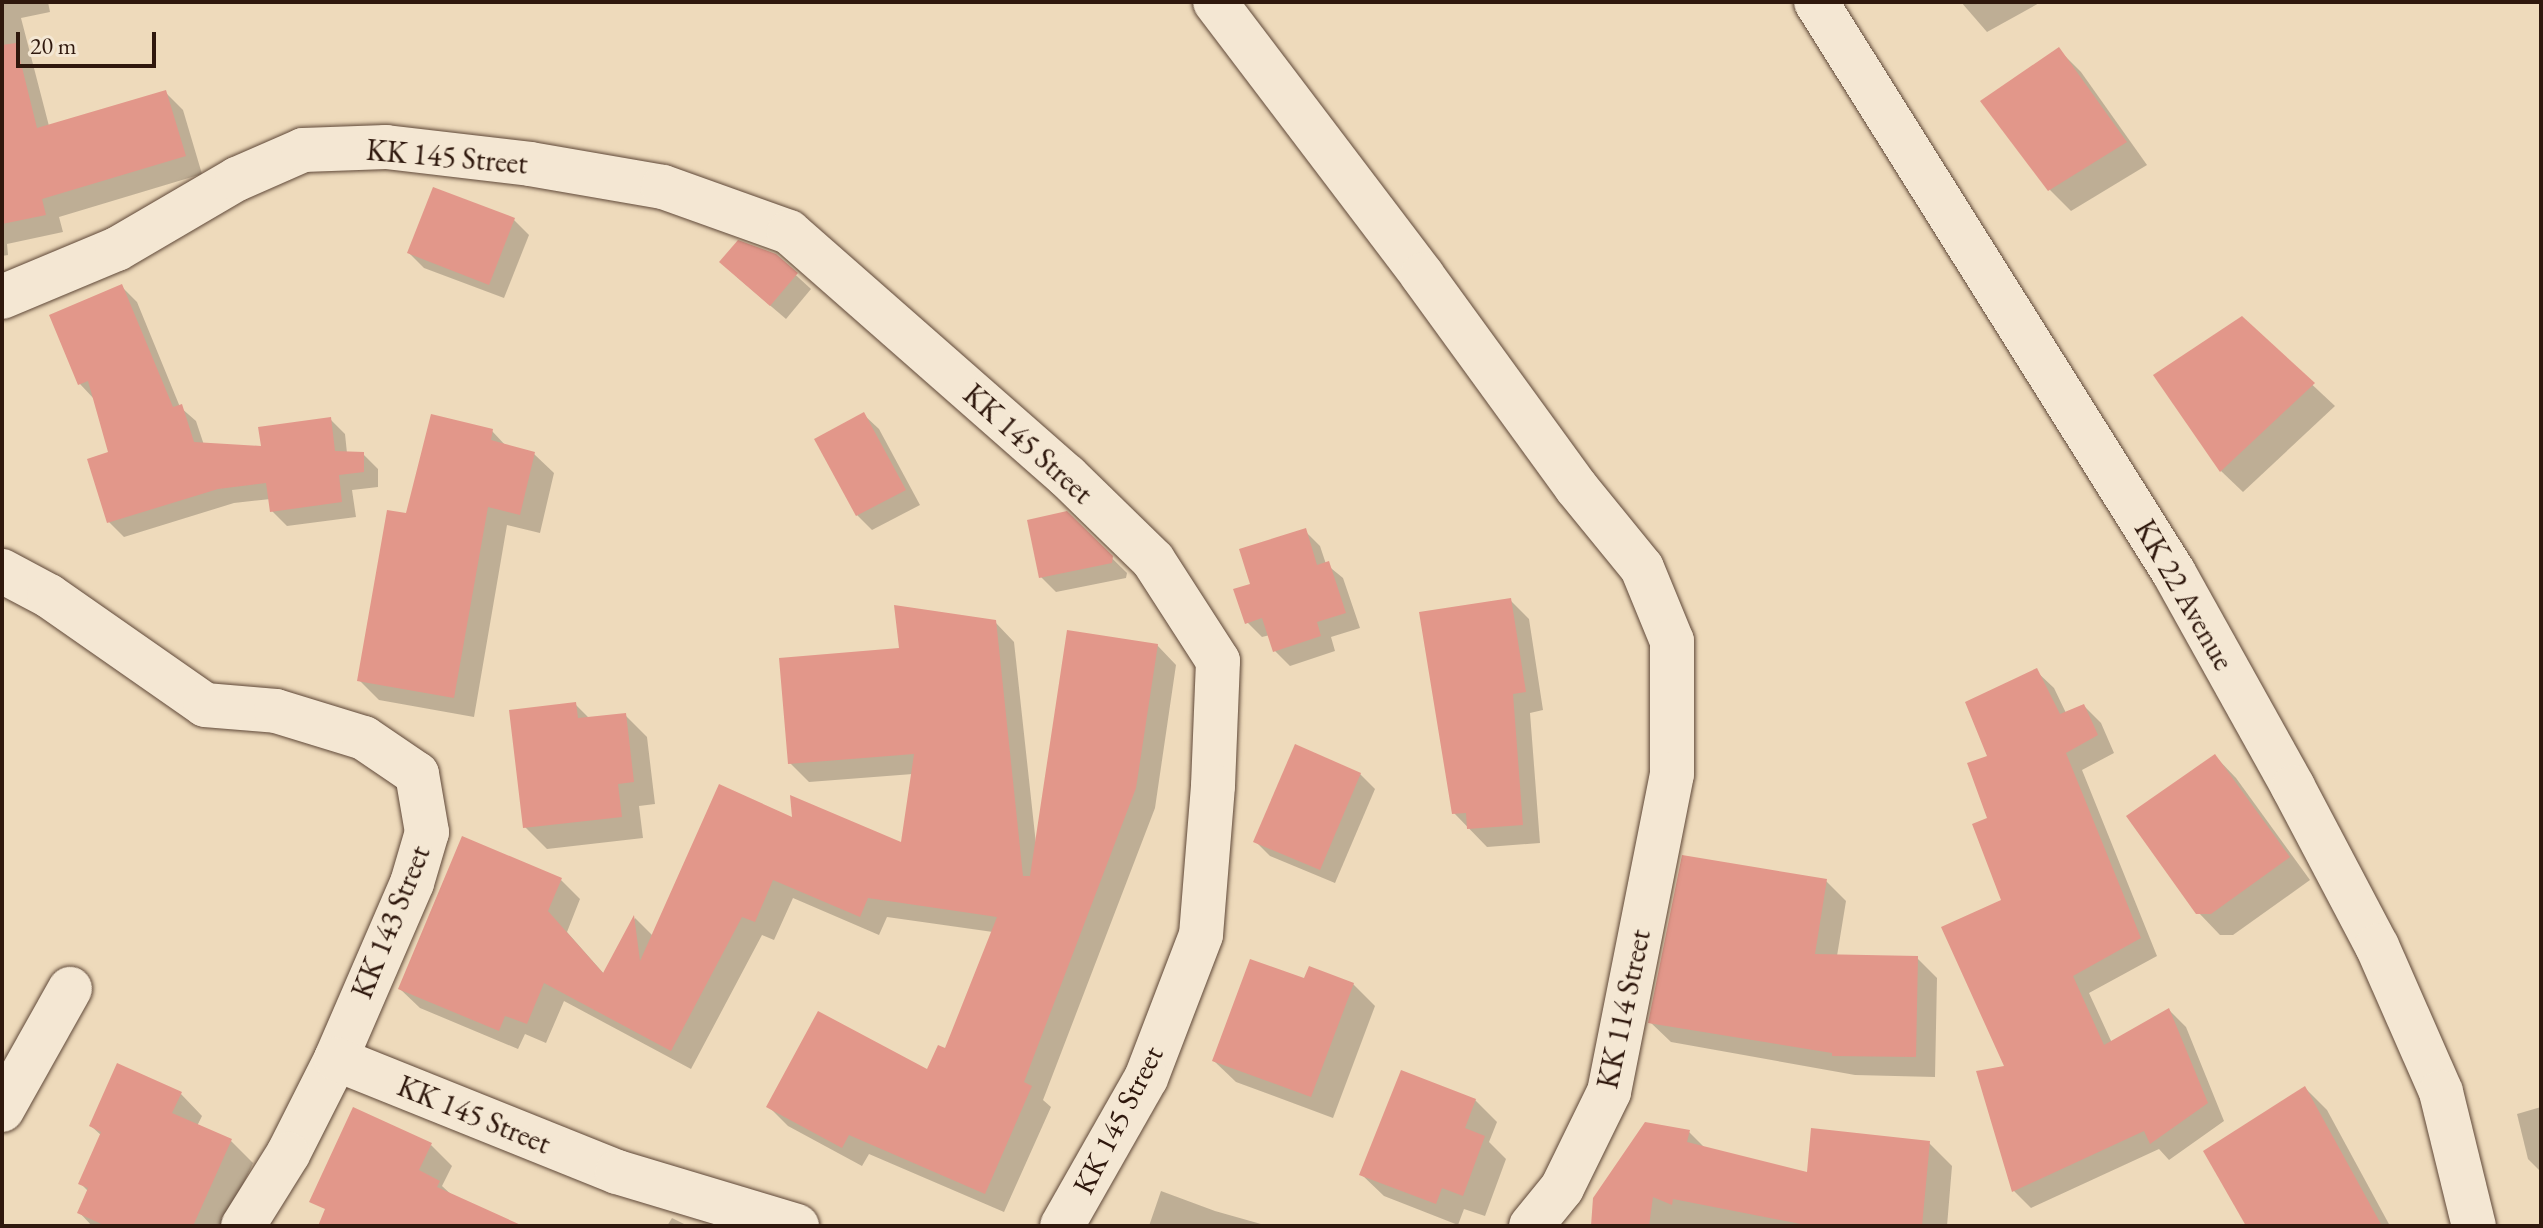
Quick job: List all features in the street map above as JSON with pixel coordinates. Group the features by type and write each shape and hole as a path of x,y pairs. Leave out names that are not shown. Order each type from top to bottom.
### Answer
{"street":[{"name":"KK 114 Street","path":"1215,2 1422,275 1576,487 1642,568 1672,641 1672,774 1609,1092 1562,1188 1531,1226"},
{"name":"KK 22 Avenue","path":"1816,2 2174,573 2293,787 2377,946 2441,1092 2474,1226"},
{"name":"KK 145 Street","path":"2,297 117,249 237,179 303,150 386,147 530,164 663,187 789,232 1067,476 1153,560 1218,661 1213,786 1201,935 1146,1078 1062,1226"},
{"name":"KK 143 Street","path":"2,571 49,596 205,705 276,711 364,738 417,774 427,832 412,883 336,1059 288,1154 243,1226"},
{"path":"2,1110 70,989"},
{"name":"KK 145 Street","path":"336,1059 617,1172 797,1226"}],"building":[{"path":"16,43 37,128 166,90 186,156 42,199 46,215 2,224 2,45"},
{"path":"2059,47 2127,142 2048,191 1980,101"},
{"path":"433,187 515,218 489,285 407,253"},
{"path":"738,240 776,254 798,273 770,306 719,262"},
{"path":"122,284 173,407 182,404 194,442 261,446 258,427 331,417 335,451 364,452 364,472 339,475 342,502 270,512 266,483 218,489 107,523 87,459 108,452 88,381 78,385 49,315"},
{"path":"2242,316 2315,383 2220,472 2153,375"},
{"path":"864,412 906,490 856,516 814,439"},
{"path":"431,414 493,429 491,440 535,452 520,515 488,507 454,698 357,681 387,510 406,513"},
{"path":"1067,511 1113,556 1112,563 1039,578 1027,520"},
{"path":"1306,528 1317,565 1329,561 1346,613 1317,622 1321,636 1273,652 1262,618 1245,624 1233,589 1250,584 1239,549"},
{"path":"1511,598 1526,692 1513,694 1523,825 1467,829 1466,813 1452,814 1419,612"},
{"path":"894,605 996,620 1023,876 1030,876 1067,630 1158,644 1136,788 1024,1082 1032,1086 985,1194 849,1135 842,1148 766,1107 818,1011 927,1069 938,1045 945,1048 997,917 868,898 860,917 773,880 755,922 742,917 671,1051 544,983 527,1024 505,1016 499,1031 398,989 462,836 562,878 548,911 603,973 634,915 640,961 719,784 792,817 790,795 901,842 914,754 788,764 779,658 899,648"},
{"path":"2037,668 2060,714 2084,704 2098,735 2066,753 2141,938 2073,976 2104,1045 2169,1008 2208,1103 2150,1144 2144,1131 2012,1192 1976,1071 2004,1066 1941,927 2001,900 1972,824 1987,818 1967,763 1987,756 1965,702"},
{"path":"576,702 578,718 626,713 634,782 618,784 622,817 523,828 509,710"},
{"path":"1295,744 1361,773 1320,870 1253,842"},
{"path":"2215,754 2290,857 2211,914 2196,914 2126,816"},
{"path":"1682,855 1827,879 1815,954 1918,956 1916,1057 1832,1056 1832,1053 1648,1023"},
{"path":"1250,959 1304,978 1309,966 1354,983 1311,1097 1212,1061"},
{"path":"117,1063 182,1092 172,1113 232,1139 193,1226 106,1226 77,1213 88,1188 78,1184 101,1132 89,1126"},
{"path":"1401,1070 1476,1099 1465,1128 1485,1136 1463,1196 1442,1188 1436,1204 1359,1175"},
{"path":"2305,1086 2382,1226 2246,1226 2203,1151"},
{"path":"353,1107 432,1143 419,1170 440,1181 437,1187 523,1226 318,1226 325,1209 309,1202"},
{"path":"1645,1122 1690,1130 1687,1142 1807,1172 1811,1128 1930,1141 1922,1226 1811,1226 1673,1199 1672,1205 1653,1197 1649,1226 1591,1226 1593,1198"}]}
